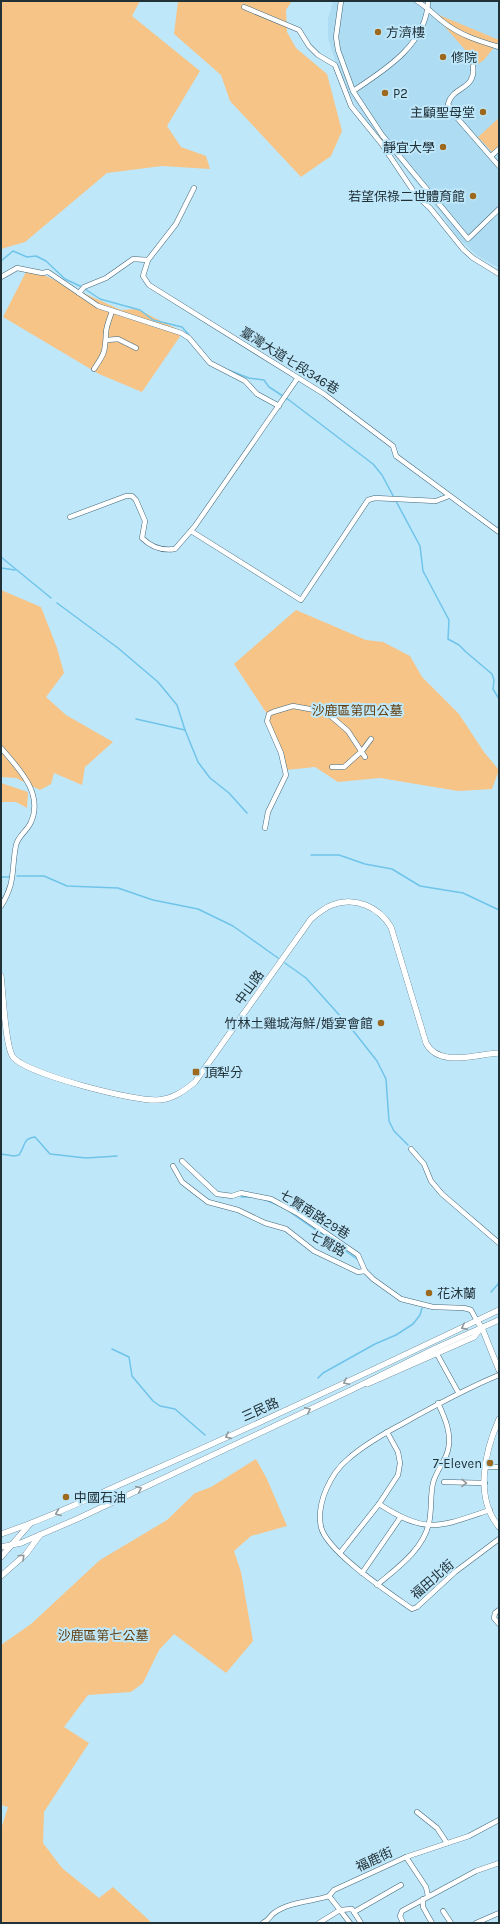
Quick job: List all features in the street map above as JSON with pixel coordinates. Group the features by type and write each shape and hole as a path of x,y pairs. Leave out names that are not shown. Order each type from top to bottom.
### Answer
{"street":[{"path":"341,1 336,37 338,50 353,91 382,135 468,239 499,209"},
{"path":"417,1 428,7 442,21 466,37 499,47"},
{"path":"353,91 395,62 405,52 427,17 428,1"},
{"path":"244,7 299,30 309,46 318,55 335,65 351,106 382,143 416,195 430,208 463,249 473,258 499,274"},
{"path":"473,66 474,75 472,81 459,90 449,100 448,104 452,112 499,166"},
{"path":"490,156 499,149"},
{"name":"臺灣大道七段346巷","path":"194,188 176,224 148,260 143,276 150,285 324,394 393,446 396,456 499,532"},
{"path":"79,293 84,287 106,278 133,259 148,260"},
{"path":"1,277 17,268 42,274 48,272 98,306 132,318 140,318 181,333 189,338 210,363 245,382 257,394 279,406"},
{"path":"94,369 102,358 107,340 106,333 112,311"},
{"path":"107,340 118,339 136,348"},
{"path":"70,517 126,496 132,496 136,500 145,521 142,538 151,546 160,549 175,549 191,531 297,378"},
{"path":"191,531 301,600 364,504 372,499 436,501 449,496"},
{"path":"265,828 268,812 286,775 281,753 268,723 269,714 289,706 326,712 348,731 365,757"},
{"path":"332,767 344,767 362,751 371,739"},
{"path":"1,748 27,780 33,798 35,813 31,824 16,843 11,887 1,906"},
{"name":"中山路","path":"1,976 9,1046 14,1058 18,1062 32,1070 59,1080 141,1099 159,1100 182,1093 195,1082 311,919 332,904 343,902 359,904 378,910 391,928 426,1043 432,1052 445,1058 499,1053"},
{"path":"411,1149 424,1164 431,1181 442,1194 499,1243"},
{"name":"七賢南路29巷","path":"182,1161 217,1194 232,1196 241,1193 271,1199 297,1213 358,1255 366,1271"},
{"name":"七賢路","path":"173,1166 182,1182 208,1202 238,1210 265,1223 286,1229 314,1251 358,1272 366,1271"},
{"path":"366,1271 373,1279 401,1299 433,1307 464,1308 471,1310 482,1328 499,1370"},
{"name":"三民路","path":"1,1534 106,1492 499,1310"},
{"name":"三民路","path":"1,1547 40,1535 293,1418 371,1379 499,1320"},
{"name":"三民路","path":"349,1391 437,1354 474,1336 482,1328"},
{"path":"437,1354 458,1392"},
{"name":"福田北街","path":"499,1375 458,1392 438,1403 387,1432 347,1459 337,1470 326,1492 322,1503 321,1527 333,1546 362,1573 412,1609 417,1608 455,1572 499,1539"},
{"path":"377,1585 414,1552 429,1525 433,1484 448,1451 449,1436 446,1420 438,1403"},
{"path":"288,1409 293,1418"},
{"path":"498,1525 486,1499 485,1467 489,1444 499,1419"},
{"path":"340,1553 379,1504 398,1475 400,1463 398,1452 387,1432"},
{"path":"485,1467 499,1468"},
{"path":"444,1482 485,1483"},
{"path":"379,1504 400,1518 422,1525 439,1525 490,1510"},
{"path":"362,1573 400,1518"},
{"name":"三民路","path":"1,1557 29,1524"},
{"name":"三民路","path":"1,1576 26,1554 40,1535"},
{"path":"499,1610 495,1613 494,1618 499,1624"},
{"path":"416,1812 437,1828 447,1843"},
{"name":"福鹿街","path":"263,1923 272,1921 274,1913 287,1907 329,1896 334,1890 341,1886 406,1857 469,1836 499,1820"},
{"path":"406,1857 426,1887 428,1896"},
{"path":"403,1923 400,1916 402,1911 476,1871 499,1863"},
{"path":"354,1912 401,1885"},
{"path":"329,1896 350,1923"},
{"path":"423,1899 423,1907 432,1923"},
{"path":"319,1923 340,1910 349,1908 354,1912 361,1923"},
{"path":"443,1911 451,1923"},
{"path":"476,1923 499,1913"}],"shaded area":[{"name":"靜宜大學","path":"333,1 499,1 499,268 478,256 457,237 440,212 367,122 342,83 328,38 328,18"}],"green space":[{"path":"1,1 140,1 132,16 200,71 167,126 181,147 206,156 210,169 162,166 107,173 25,242 1,249"},
{"path":"178,1 292,1 286,10 287,32 296,48 327,74 342,131 331,156 301,177 230,101 221,75 174,34"},
{"path":"432,12 499,41 484,60 473,67 464,58 467,52"},
{"path":"499,118 499,145 492,152 478,137"},
{"path":"28,268 121,310 137,309 183,332 142,392 99,374 3,317"},
{"path":"1,590 41,607 57,648 64,673 46,697 66,715 113,742 85,767 82,785 54,773 51,784 40,790 16,778 1,777"},
{"name":"沙鹿區第四公墓","path":"296,610 366,640 383,642 410,656 422,677 459,714 484,752 499,770 492,789 458,791 380,778 338,782 315,767 286,770 267,714 234,664"},
{"path":"1,783 28,792 27,808 16,802 1,802"},
{"name":"沙鹿區第七公墓","path":"256,1459 267,1479 287,1526 251,1536 234,1551 241,1572 253,1641 226,1673 174,1634 159,1650 143,1683 131,1692 88,1695 64,1727 89,1743 44,1812 43,1843 62,1868 99,1898 113,1887 152,1923 1,1923 1,1829 8,1807 1,1805 1,1645 31,1624 100,1560 167,1520 195,1493 211,1487"}],"waterway":[{"path":"1,261 13,251 27,257 36,256 46,261 65,279 82,287"},
{"path":"85,289 100,299 140,310 153,320 182,327 189,335"},
{"path":"228,370 249,378 264,380 269,387 289,400 373,464 382,475 420,546 423,571 449,620 448,639 459,645 492,674 494,680 493,689 499,699"},
{"path":"1,557 51,598"},
{"path":"1,568 15,570"},
{"path":"57,603 118,648 158,682 177,705 198,762 210,778 229,793 247,813"},
{"path":"136,719 185,730"},
{"path":"311,855 339,855 365,864 392,869 420,886 463,893 499,910"},
{"path":"17,876 44,876 67,886 118,888 153,900 198,909 233,926 278,958"},
{"path":"1,877 9,877"},
{"path":"285,963 306,978 351,1028 377,1061 386,1079 389,1121 394,1131 408,1145"},
{"path":"1,1154 14,1156 19,1155 26,1141 35,1137 50,1154 86,1158 117,1156"},
{"path":"241,1197 251,1197"},
{"path":"263,1199 278,1205"},
{"path":"290,1212 357,1259"},
{"path":"491,1292 499,1283"},
{"path":"318,1378 323,1373 375,1344 396,1335 413,1324 420,1315 422,1308"},
{"path":"112,1349 129,1357 132,1376 153,1401 160,1406 175,1409 205,1435"}],"place":[{"name":"方濟樓","path":"378,32"},
{"name":"修院","path":"443,57"},
{"name":"P2","path":"385,93"},
{"name":"主顧聖母堂","path":"483,112"},
{"name":"靜宜大學","path":"443,147"},
{"name":"若望保祿二世體育館","path":"473,196"},
{"name":"竹林土雞城海鮮/婚宴會館","path":"381,1023"},
{"name":"頂犁分","path":"196,1072"},
{"name":"花沐蘭","path":"429,1293"},
{"name":"7-Eleven","path":"490,1463"},
{"name":"中國石油","path":"66,1497"}]}
